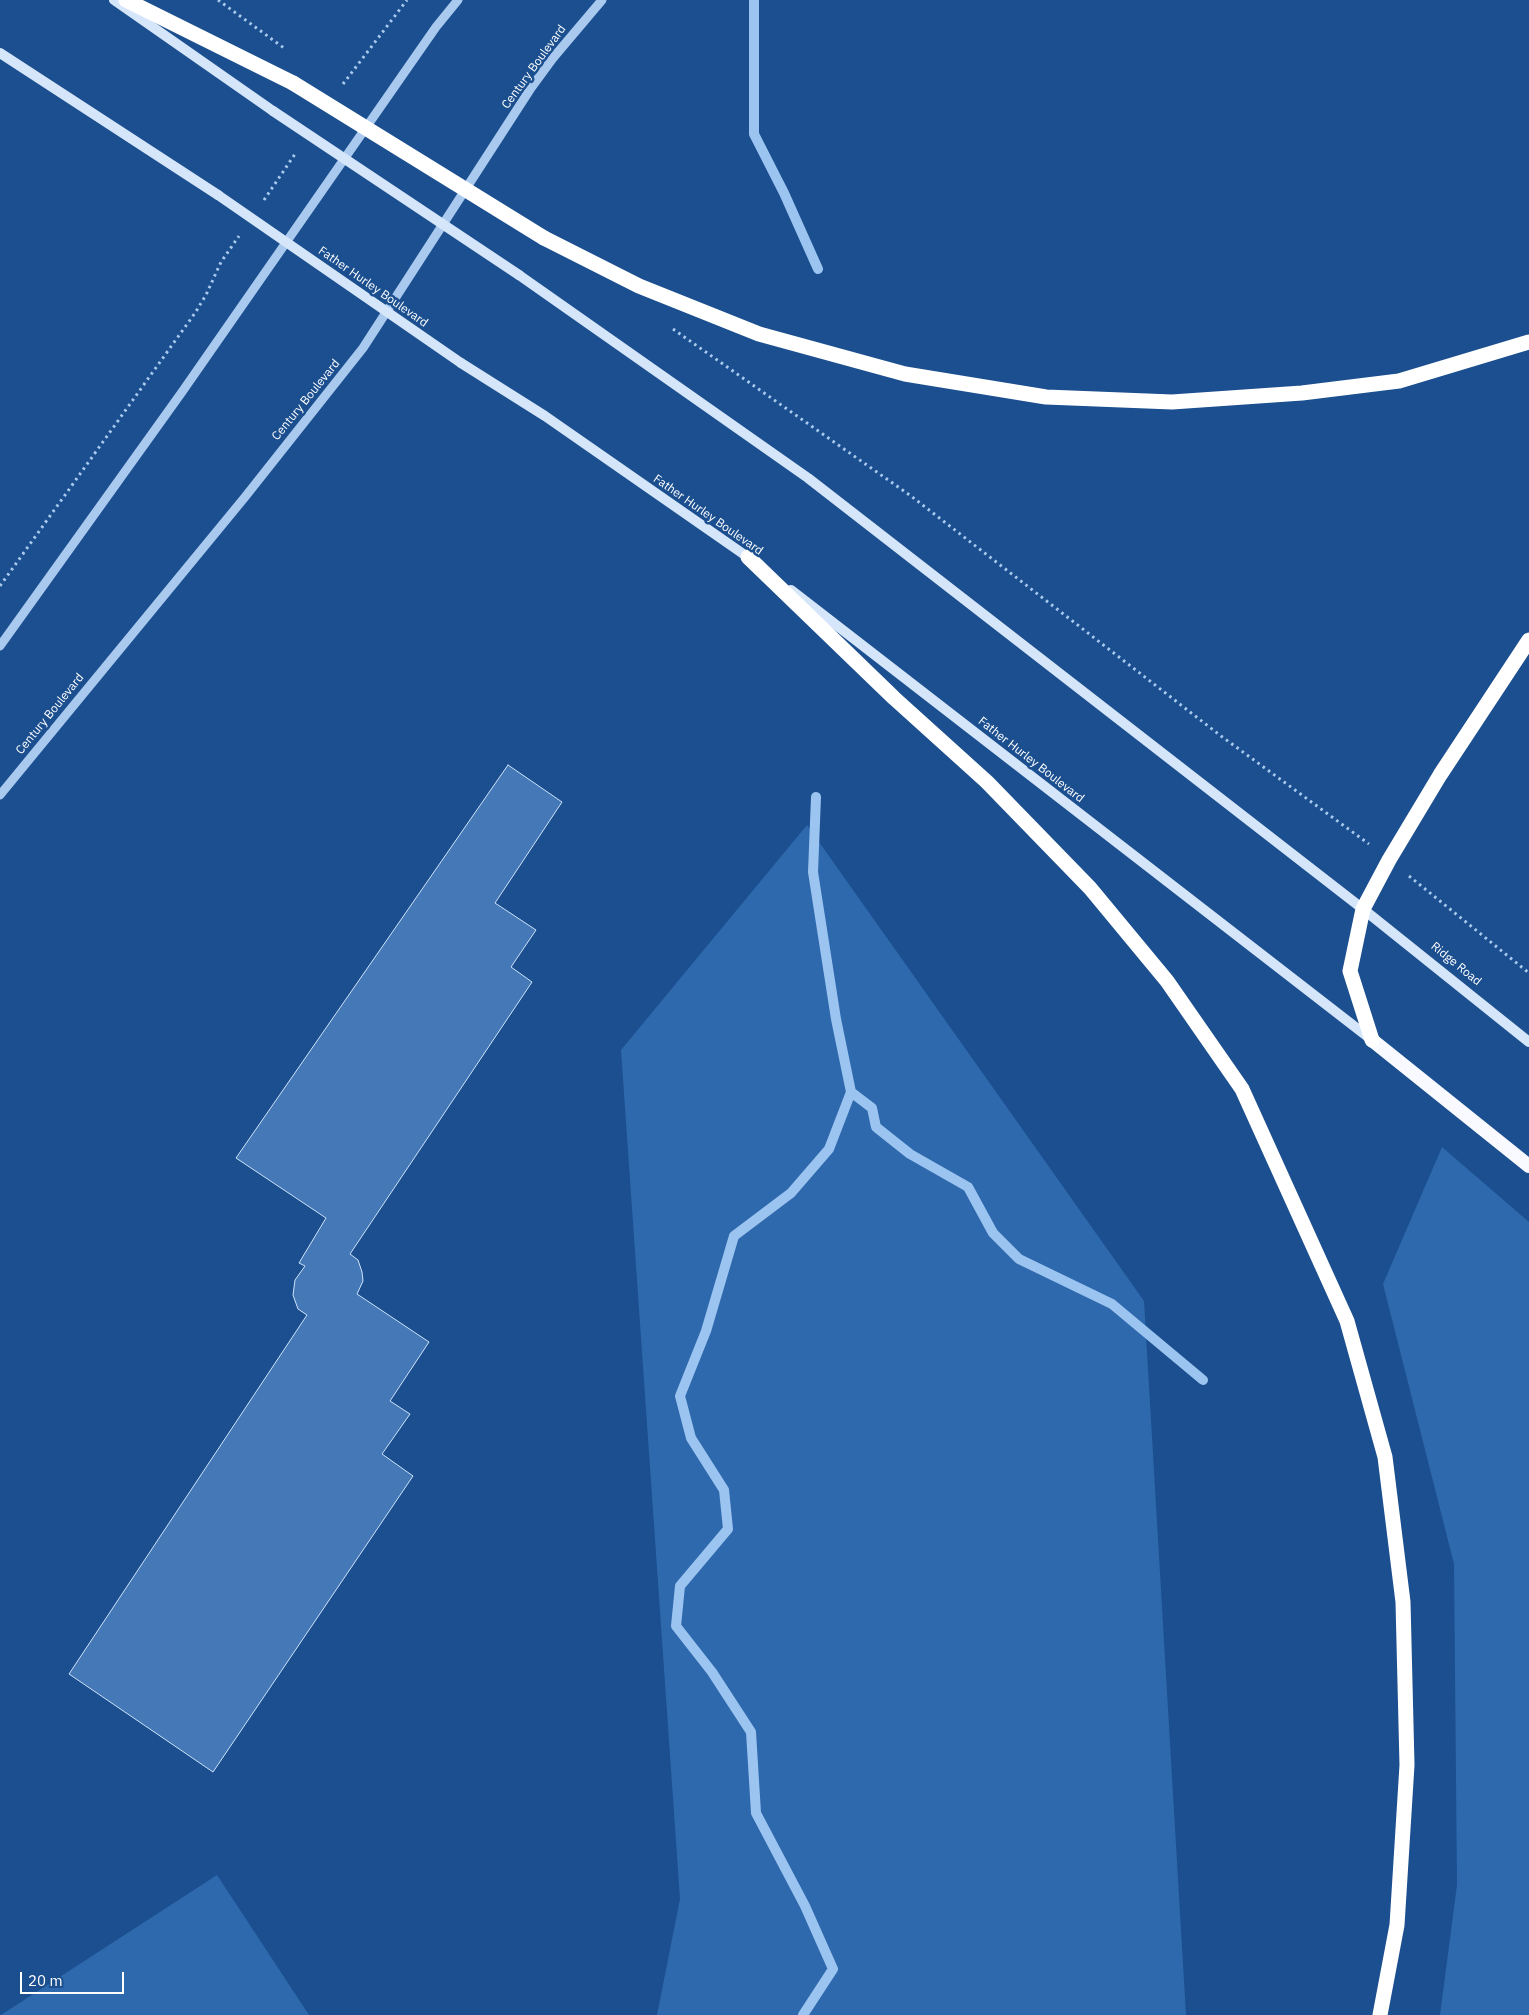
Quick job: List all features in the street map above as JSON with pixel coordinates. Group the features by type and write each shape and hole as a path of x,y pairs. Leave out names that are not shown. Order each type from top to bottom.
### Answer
{"highway":[{"path":"126,0 293,83 544,238 639,286 759,334 904,374 1046,397 1172,402 1302,393 1399,381 1529,342"},
{"path":"748,557 894,698 987,782 1090,888 1167,981 1242,1089 1347,1320 1385,1457 1403,1602 1407,1765 1396,1925 1380,2015"},
{"path":"1529,640 1440,775 1389,860 1363,909 1350,972 1372,1040 1529,1166"}],"main road":[{"path":"114,0 273,111 519,275 808,478 1363,909"},
{"name":"Father Hurley Boulevard","path":"0,53 218,195 461,363 544,416 748,557 1372,1040"},
{"name":"Ridge Road","path":"1363,909 1529,1042"}],"street":[{"path":"0,646 182,392 436,27 458,0"},
{"name":"Century Boulevard","path":"0,795 245,498 363,348 531,88 553,58 602,0"}],"path":[{"path":"218,0 285,48"},
{"path":"342,86 408,0"},
{"path":"260,206 298,150"},
{"path":"0,586 195,313 206,295 221,262 243,230"},
{"path":"666,324 911,496 1221,736 1375,848"},
{"path":"1412,878 1529,974"}],"shaded area":[{"path":"807,825 1144,1301 1186,2015 657,2015 680,1899 621,1050"},
{"path":"1442,1147 1529,1222 1529,2015 1440,2015 1457,1885 1454,1564 1383,1284"},
{"path":"217,1875 309,2015 1,2015"}],"building":[{"path":"508,765 562,802 495,903 536,930 511,967 532,982 350,1254 358,1260 362,1272 363,1281 357,1294 429,1342 390,1401 410,1414 382,1454 413,1476 213,1772 69,1674 307,1315 298,1309 293,1295 295,1280 305,1266 299,1263 326,1218 236,1158"}],"waterway":[{"path":"754,0 754,134 784,193 818,269"},
{"path":"803,2015 833,1969 805,1906 756,1813 751,1732 712,1672 676,1626 680,1586 728,1529 724,1490 691,1438 680,1396 706,1331 734,1236 791,1193 829,1149 851,1092 836,1019 813,872 816,797"},
{"path":"851,1092 872,1108 876,1127 910,1154 968,1187 993,1233 1019,1259 1112,1304 1203,1380"}]}
